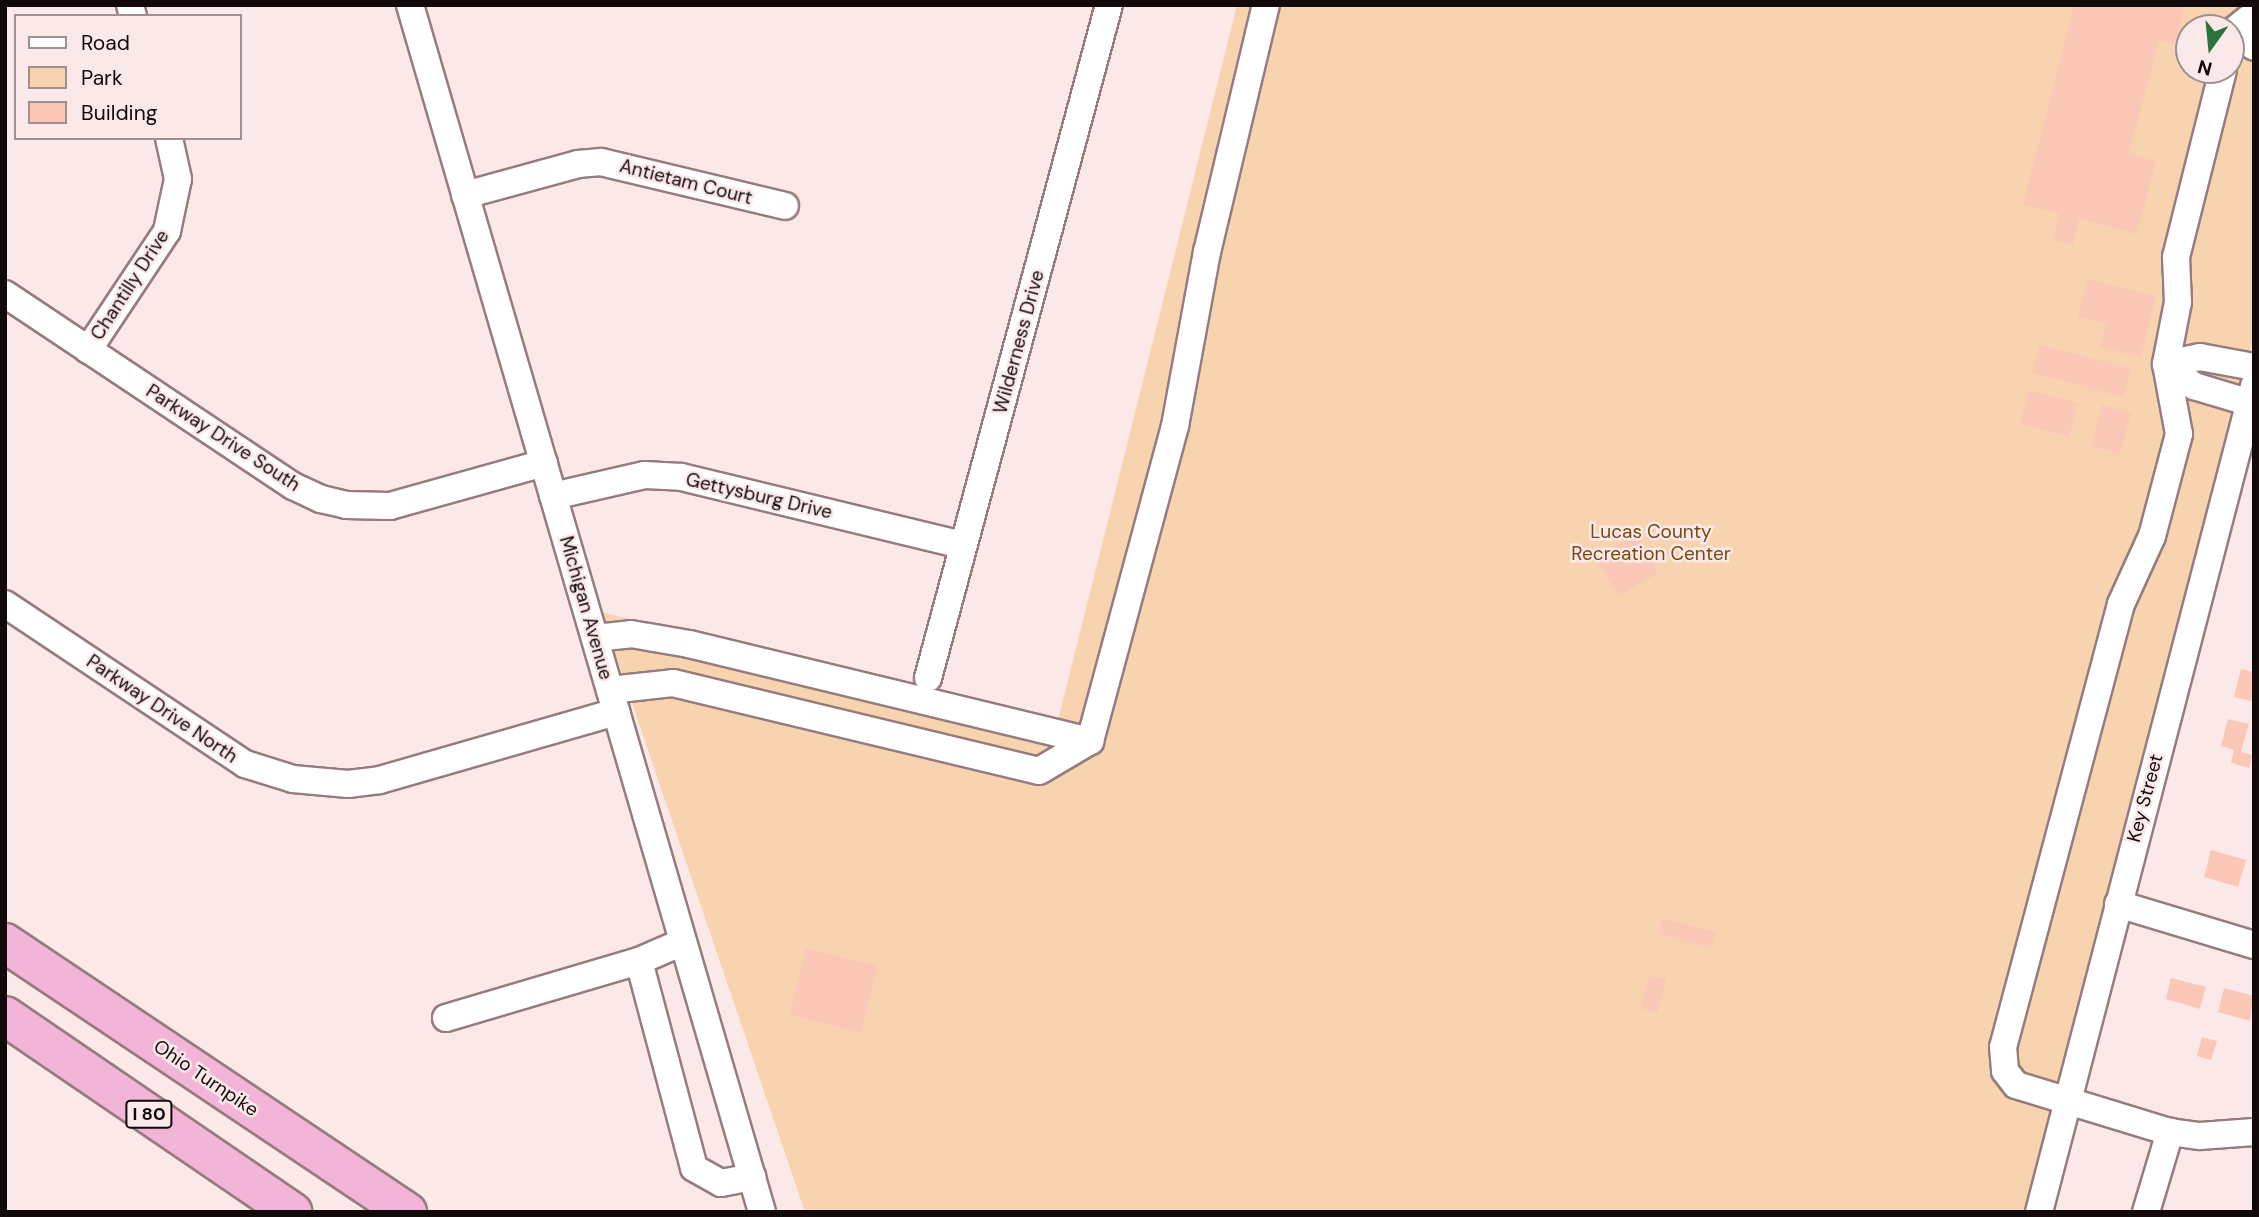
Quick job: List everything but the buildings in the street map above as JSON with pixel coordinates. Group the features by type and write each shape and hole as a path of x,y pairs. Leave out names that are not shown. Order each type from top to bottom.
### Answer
{"highway":[{"name":"Ohio Turnpike","path":"5,943 407,1212"},
{"name":"I 80","path":"5,1016 292,1212"}],"street":[{"name":"Michigan Avenue","path":"410,5 762,1212"},
{"name":"Wilderness Drive","path":"928,678 1110,5"},
{"path":"595,638 631,634 690,645 1090,741 1175,426 1210,239 1266,5"},
{"path":"2219,84 2176,257 2178,302 2165,364 2179,434 2151,536 2121,604 2003,1047 2005,1070 2016,1084 2170,1132 2200,1136 2254,1132"},
{"name":"Chantilly Drive","path":"88,350 167,231 178,179 169,140"},
{"name":"Antietam Court","path":"466,195 601,162 785,206"},
{"name":"Parkway Drive South","path":"5,294 293,486 346,505 417,501 544,463"},
{"path":"2165,364 2200,357 2254,367"},
{"path":"2165,364 2194,386 2252,398"},
{"name":"Key Street","path":"2039,1212 2252,398"},
{"name":"Gettysburg Drive","path":"554,496 645,475 681,477 963,545"},
{"name":"Parkway Drive North","path":"5,604 245,764 293,779 348,784 380,780 673,683 1039,771 1090,741"},
{"path":"1000,763 1013,723"},
{"path":"2118,904 2254,945"},
{"path":"446,1017 639,961 683,942"},
{"path":"639,961 694,1168 721,1183 752,1177"},
{"path":"2146,1212 2170,1132"}],"green space":[{"name":"Lucas County Recreation Center","path":"1237,5 2254,5 2254,336 2068,1058 2023,1212 805,1212 601,612 1057,724"}]}
